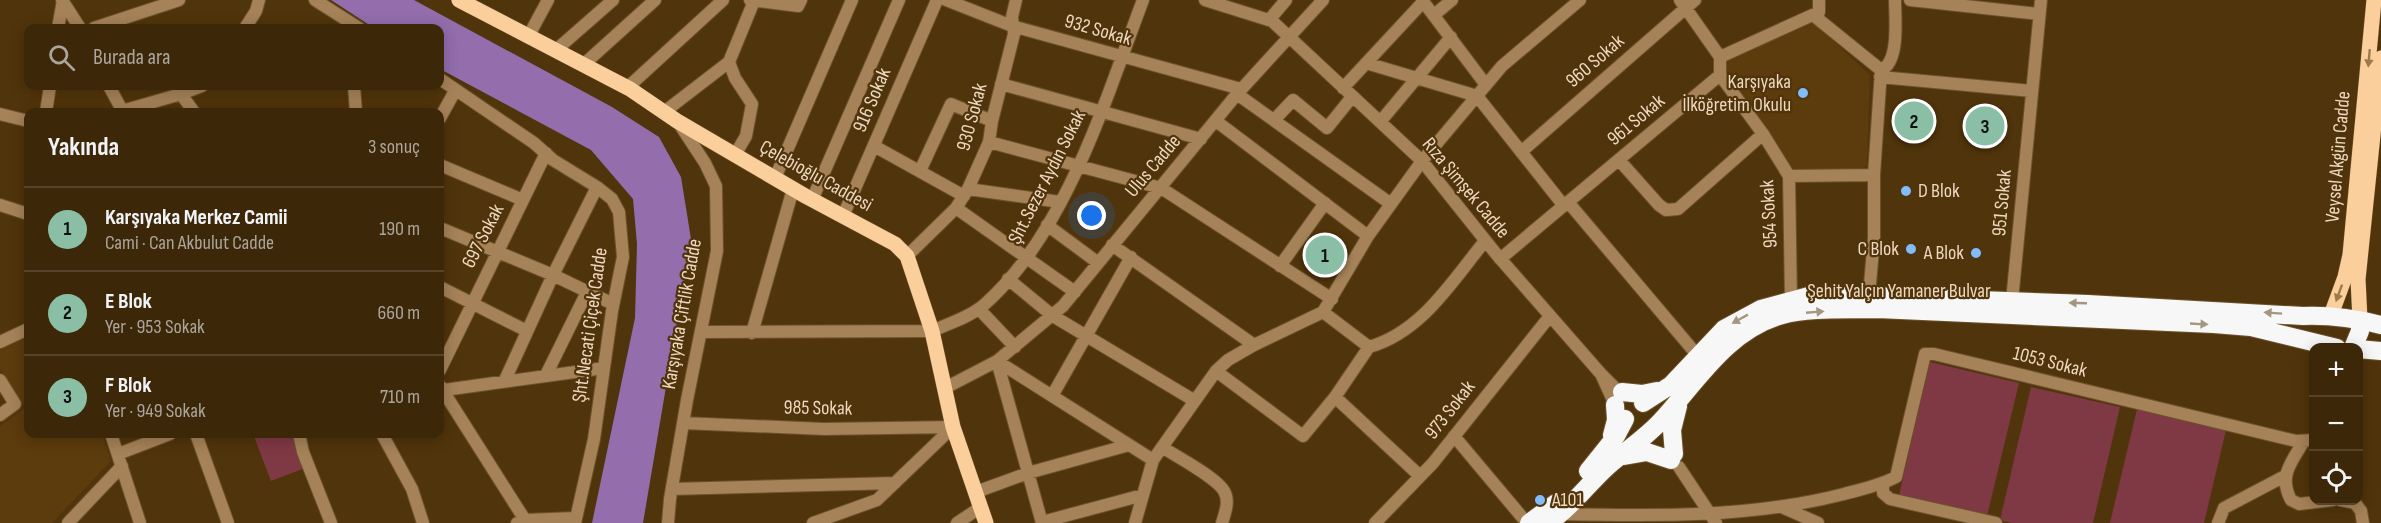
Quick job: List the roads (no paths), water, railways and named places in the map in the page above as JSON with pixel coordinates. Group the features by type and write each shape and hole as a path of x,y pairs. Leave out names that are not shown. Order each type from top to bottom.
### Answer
{"highway":[{"name":"Şehit Yalçın Yamaner Bulvar","path":"1528,523 1558,502 1596,463 1613,453 1639,418 1676,391 1698,356 1724,329 1742,318 1791,300 1809,296 1869,296 2232,310 2303,316 2331,315 2360,320"},
{"name":"Şehit Yalçın Yamaner Bulvar","path":"1554,520 1603,471 1613,453 1639,418 1676,391 1735,339 1783,315 1878,309 2096,318 2251,327 2317,343"},
{"path":"2331,315 2326,333 2331,343"},
{"path":"2356,343 2359,336 2360,320 2381,325"},
{"path":"2363,349 2381,351"},
{"path":"1613,453 1647,452 1675,461 1672,430 1676,391 1642,394 1639,418"}],"main road":[{"name":"Çelebioğlu Caddesi","path":"459,0 627,88 677,121 793,189 895,244 907,256"},
{"name":"Veysel Akgün Cadde","path":"2331,315 2350,255 2374,0"},
{"name":"Veysel Akgün Cadde","path":"2360,320 2358,279 2381,58"},
{"path":"907,256 932,331 953,427 986,523"}],"street":[{"path":"59,24 62,0"},
{"path":"62,0 77,24"},
{"path":"104,24 157,4 179,0"},
{"path":"247,24 256,10 259,0"},
{"path":"315,0 351,24"},
{"path":"528,37 548,0"},
{"path":"556,50 613,0"},
{"path":"583,65 655,0"},
{"path":"627,88 723,0"},
{"path":"664,112 729,62 752,0 798,6 801,0"},
{"path":"775,178 852,0"},
{"path":"812,200 899,0"},
{"name":"916 Sokak","path":"843,216 937,0"},
{"name":"932 Sokak","path":"946,0 1012,26 1239,91 1391,204"},
{"name":"930 Sokak","path":"907,256 956,208 966,193 989,142 1014,34 1012,17 1016,0"},
{"name":"Şht.Sezer Aydın Sokak","path":"932,331 978,309 1027,259 1060,202 1078,165 1102,111 1143,0"},
{"path":"1205,0 1269,20 1286,0"},
{"name":"Ulus Cadde","path":"945,388 996,361 1053,316 1239,91 1323,0"},
{"path":"1434,15 1452,0"},
{"path":"1135,523 1153,460 1216,371 1228,360 1254,345 1323,312 1368,236 1422,161 1502,66 1580,0"},
{"path":"1720,57 1819,12 1819,0"},
{"path":"1869,296 1874,238 1874,175 1881,74 1894,54 1895,0"},
{"path":"1910,0 2039,14"},
{"name":"951 Sokak","path":"2012,302 2041,0"},
{"path":"1275,119 1293,100 1327,128 1366,63 1423,1 1486,85"},
{"path":"1687,3 1720,57 1720,75"},
{"name":"960 Sokak","path":"1521,152 1687,3"},
{"path":"1813,15 1881,74 2032,91"},
{"name":"Rıza Şimşek Cadde","path":"1269,20 1422,161 1500,259 1675,461"},
{"path":"1380,122 1451,37"},
{"path":"729,62 735,78 752,104 746,136 735,155"},
{"path":"1366,63 1477,96 1521,152 1698,356"},
{"name":"954 Sokak","path":"1720,75 1790,176 1791,300"},
{"name":"961 Sokak","path":"1500,259 1720,75"},
{"name":"Şht.Necati Çiçek Cadde","path":"444,82 597,187 612,199 619,212 622,257 594,439 575,520"},
{"path":"1001,84 1201,139"},
{"path":"47,108 49,90"},
{"path":"111,90 121,108"},
{"path":"136,108 192,90"},
{"path":"354,90 356,108"},
{"path":"444,111 455,91"},
{"path":"181,94 191,108"},
{"path":"920,171 951,104 992,122"},
{"path":"0,114 24,120"},
{"name":"Karşıyaka Çiftlik Cadde","path":"668,523 683,423 717,251 716,186 705,163 677,121"},
{"path":"1216,121 1368,236"},
{"path":"1619,160 1659,205 1669,210 1678,209 1763,134"},
{"path":"989,142 1161,188 1332,299"},
{"path":"874,146 966,193 1060,202"},
{"name":"697 Sokak","path":"444,362 546,153"},
{"path":"444,167 524,200"},
{"path":"1790,176 1874,175"},
{"path":"505,380 553,275 597,187"},
{"path":"752,333 793,189"},
{"path":"1280,266 1325,203"},
{"path":"0,205 24,213"},
{"path":"956,208 1075,292"},
{"path":"1047,225 1097,262"},
{"path":"444,230 553,275 613,304"},
{"path":"1216,371 1303,436 1335,397 1370,347 1391,340 1432,306 1485,241"},
{"path":"1112,244 1254,345"},
{"path":"1053,396 1131,257"},
{"path":"1008,279 1053,316 1195,401"},
{"path":"444,289 527,331"},
{"path":"546,375 587,292"},
{"path":"978,309 1015,346"},
{"path":"1323,312 1370,347"},
{"name":"973 Sokak","path":"1376,523 1454,436 1550,316"},
{"path":"0,342 24,330"},
{"path":"702,332 932,331"},
{"name":"1053 Sokak","path":"1883,484 1896,477 1925,354 1944,356 2296,441 2309,440"},
{"path":"996,361 1153,460"},
{"path":"996,361 1042,523 1143,495"},
{"path":"444,387 604,368"},
{"path":"0,380 15,404 0,415"},
{"path":"444,390 521,522 575,520"},
{"path":"1335,397 1420,476"},
{"path":"1639,418 1675,461 1714,518"},
{"name":"985 Sokak","path":"683,423 824,429 953,427"},
{"path":"813,523 877,501 953,427"},
{"path":"1454,436 1528,523"},
{"path":"112,438 140,523"},
{"path":"68,523 120,460 162,438"},
{"path":"197,438 228,523"},
{"path":"300,438 303,452 331,523"},
{"path":"384,438 412,489 423,523"},
{"name":"1053 Sokak","path":"2285,476 2288,466 2309,440"},
{"path":"976,492 1028,473 1129,445"},
{"path":"1162,447 1214,481 1225,492 1227,504 1222,523"},
{"path":"2218,523 2224,508 2285,476 2285,490 2290,501 2299,504 2309,503"},
{"path":"672,489 896,483"},
{"path":"1554,520 1714,518 1784,508 1883,484 1883,493 1890,499 1996,523"},
{"path":"2356,505 2361,511 2364,523"},
{"path":"957,523 981,507"},
{"path":"1784,508 1818,523"}],"place":[{"name":"Karşıyaka İlköğretim Okulu","path":"1803,93"},
{"name":"E Blok","path":"1914,121"},
{"name":"F Blok","path":"1985,126"},
{"name":"D Blok","path":"1906,191"},
{"name":"C Blok","path":"1911,249"},
{"name":"A Blok","path":"1976,253"},
{"name":"Karşıyaka Merkez Camii","path":"1325,255"},
{"name":"A101","path":"1540,500"}]}
